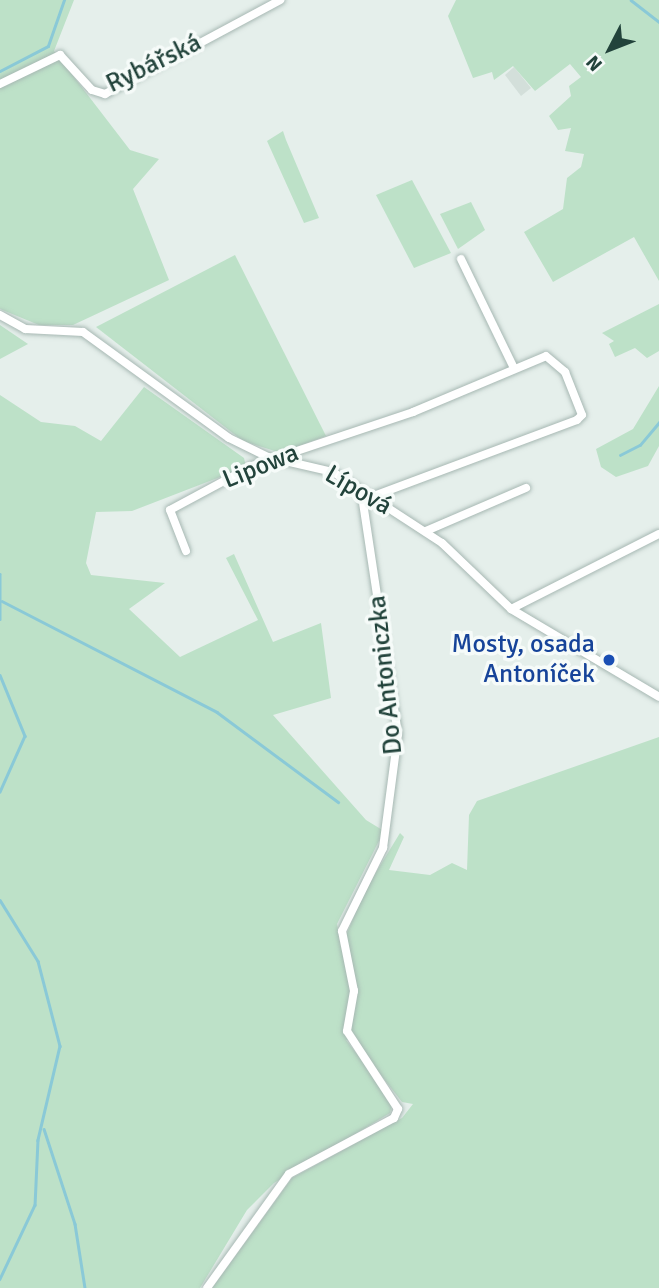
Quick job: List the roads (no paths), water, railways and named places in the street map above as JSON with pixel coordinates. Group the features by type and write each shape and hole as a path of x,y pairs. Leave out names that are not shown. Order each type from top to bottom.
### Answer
{"street":[{"name":"Rybářská","path":"0,84 60,55 92,90 106,94 280,0"},
{"path":"461,259 514,368"},
{"name":"Lípová","path":"0,315 25,329 92,336 229,438 280,458 333,472 426,531 511,609 659,696"},
{"name":"Lipowa","path":"186,551 170,510 280,458 413,412 514,368 555,359 582,415 371,497"},
{"path":"426,531 526,488"},
{"name":"Do Antoniczka","path":"207,1288 289,1174 394,1118 398,1109 347,1031 354,991 342,931 383,848 398,734 361,490"},
{"path":"511,609 659,534"}],"waterway":[{"path":"0,71 48,46 64,0"},
{"path":"631,0 659,22"},
{"path":"620,455 640,445 659,422"},
{"path":"0,574 0,619"},
{"path":"2,601 217,712 338,802"},
{"path":"0,675 25,736 0,792"},
{"path":"0,900 38,961 60,1046 38,1140 35,1205 0,1279"},
{"path":"44,1129 75,1224 85,1288"}],"place":[{"name":"Mosty, osada Antoníček","path":"609,660"}]}
